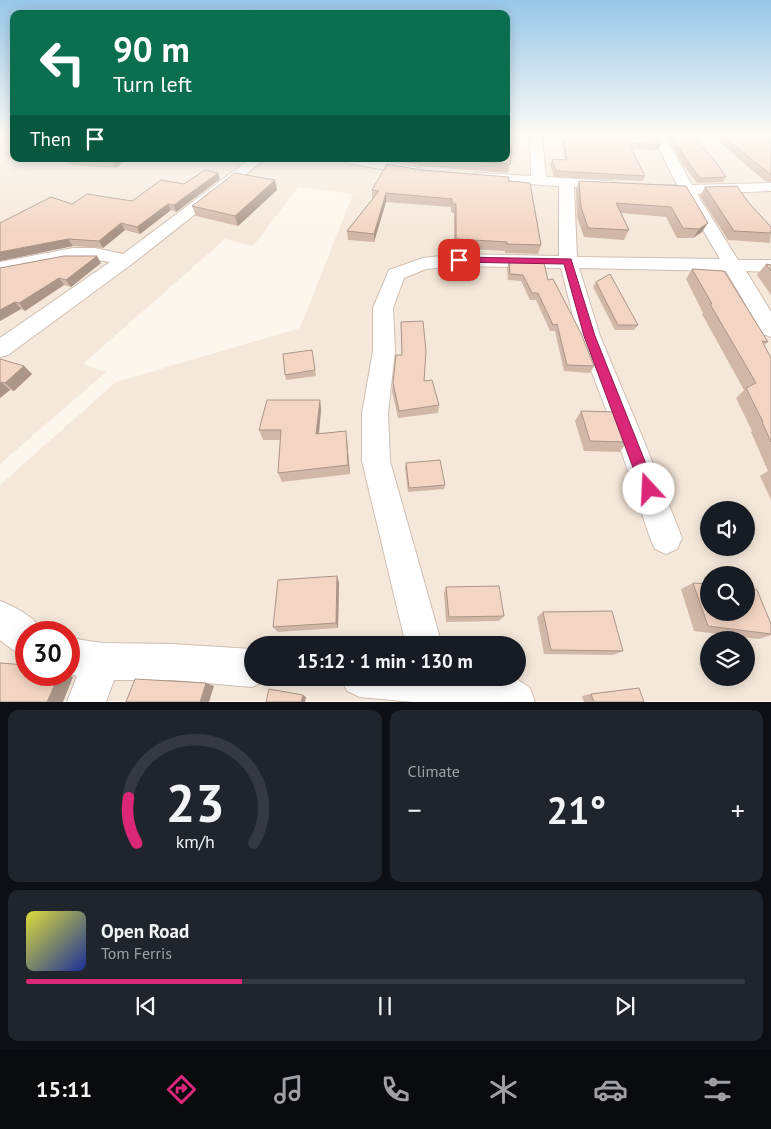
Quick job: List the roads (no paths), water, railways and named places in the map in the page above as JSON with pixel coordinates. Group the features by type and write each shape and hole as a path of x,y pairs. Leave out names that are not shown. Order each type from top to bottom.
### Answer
{"street":[{"path":"0,350 126,260 248,167"},
{"path":"394,167 431,173"},
{"path":"538,167 539,182"},
{"path":"675,167 771,330"},
{"path":"461,175 539,182 622,186"},
{"path":"566,182 568,261 589,336 631,441 666,538"},
{"path":"640,187 687,190 771,187"},
{"path":"0,268 17,267 57,256 84,253 126,260"},
{"path":"422,636 376,461 375,413 384,351 383,308 396,274 423,264 459,260 771,266"},
{"path":"0,618 15,629"},
{"path":"86,702 85,658 244,667"},
{"path":"470,686 500,690 516,702"}]}
